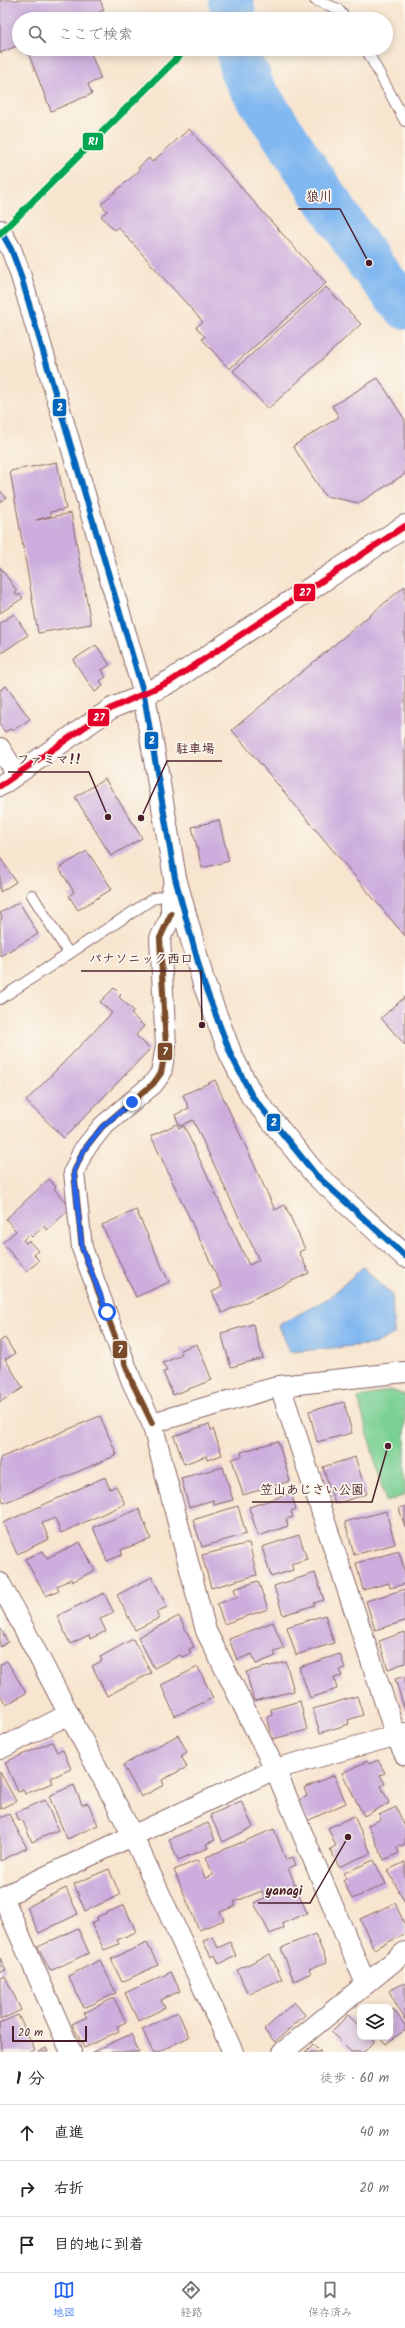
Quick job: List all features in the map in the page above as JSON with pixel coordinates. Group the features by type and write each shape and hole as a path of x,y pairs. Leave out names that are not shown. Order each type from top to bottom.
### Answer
{"main road":[{"path":"405,526 171,681 144,695 173,886 204,984 231,1055 252,1096 316,1175 405,1256"}],"street":[{"path":"0,230 11,249 20,273 144,695 112,708 0,786"},
{"path":"0,748 16,774"},
{"path":"173,886 171,918 160,938 166,1046 161,1073 153,1084 102,1127 83,1151 74,1172 82,1248 132,1382 152,1423 206,1632 275,1769 366,1984"},
{"path":"152,1423 280,1386 405,1372"},
{"path":"280,1386 401,1734 405,1754"},
{"path":"0,1583 134,1836 233,2052"},
{"path":"0,1749 69,1714"},
{"path":"71,2052 1,1898 275,1769 401,1734"},
{"path":"283,2052 405,1952"}],"lane":[{"path":"315,0 338,9 340,12"},
{"path":"370,56 405,121"},
{"path":"0,999 173,886"},
{"path":"32,895 69,954"}],"green space":[{"path":"390,1390 405,1395 405,1495 386,1502 358,1398"}],"water":[{"path":"363,1267 392,1295 394,1334 374,1344 289,1352 279,1325 329,1298"}],"building":[{"path":"0,0 100,0 104,10 99,12 12,12 12,48 0,53"},
{"path":"29,56 92,56 101,79 88,84 92,94 51,111"},
{"path":"189,129 326,283 229,369 202,339 205,337 196,327 203,322 118,227 114,230 101,216 107,211 101,204 140,170 138,168 149,158 152,162"},
{"path":"326,287 361,324 268,409 233,371"},
{"path":"378,378 405,420 405,474 359,503 325,496 293,446 339,417 332,406"},
{"path":"57,462 66,509 50,512 51,516 36,520 71,513 91,624 38,633 10,471"},
{"path":"0,490 6,498 0,502"},
{"path":"0,567 17,591 15,593 17,596 20,594 23,598 0,613"},
{"path":"405,586 405,936 232,730"},
{"path":"14,614 28,635 0,654 0,623"},
{"path":"96,645 110,665 102,670 106,677 100,681 103,686 95,692 73,660"},
{"path":"6,686 30,719 12,731 10,729 5,732 0,725 0,690"},
{"path":"105,779 142,838 111,856 75,797"},
{"path":"219,820 229,861 202,868 192,827"},
{"path":"87,851 112,889 78,910 69,896 74,892 59,868"},
{"path":"0,857 16,882 0,892"},
{"path":"19,902 38,934 0,956 0,920 2,919 0,913"},
{"path":"114,988 121,995 119,997 134,1011 131,1014 144,1026 136,1035 150,1049 64,1138 26,1101 112,1013 100,1002"},
{"path":"405,997 405,1045 381,1018"},
{"path":"215,1080 275,1210 285,1205 305,1249 299,1252 309,1273 222,1313 212,1292 222,1287 151,1136 177,1124 179,1128 184,1126 249,1265 259,1260 193,1120 180,1126 175,1115 189,1108 183,1095"},
{"path":"49,1179 56,1187 54,1189 71,1208 47,1230 44,1226 32,1237 29,1234 23,1240 26,1243 29,1241 38,1251 34,1254 39,1261 27,1271 2,1243 16,1231 6,1219"},
{"path":"136,1210 169,1282 136,1297 102,1225"},
{"path":"253,1324 263,1358 231,1367 221,1333"},
{"path":"5,1338 15,1354 5,1359 23,1388 0,1402 0,1341"},
{"path":"197,1344 212,1380 173,1395 163,1372 167,1371 163,1363 182,1355 180,1350"},
{"path":"344,1402 352,1433 317,1442 309,1411"},
{"path":"100,1416 117,1455 4,1503 0,1494 0,1458"},
{"path":"209,1424 211,1430 213,1429 222,1455 207,1460 206,1456 184,1464 174,1436"},
{"path":"278,1441 290,1481 243,1495 232,1459 242,1456 241,1452"},
{"path":"355,1457 367,1494 335,1504 323,1467"},
{"path":"223,1467 233,1500 214,1505 213,1500 189,1507 181,1478"},
{"path":"105,1477 110,1489 116,1486 125,1504 61,1533 55,1518 42,1523 49,1539 17,1554 3,1523"},
{"path":"291,1493 296,1509 291,1511 293,1517 286,1519 288,1526 258,1536 249,1507"},
{"path":"238,1506 246,1534 202,1547 193,1520"},
{"path":"405,1506 405,1527 399,1508"},
{"path":"139,1509 151,1539 121,1550 122,1555 107,1561 93,1527"},
{"path":"386,1511 395,1544 354,1555 345,1522"},
{"path":"299,1535 307,1559 291,1564 293,1570 271,1577 262,1547"},
{"path":"80,1542 95,1570 72,1582 71,1579 57,1586 59,1590 46,1596 25,1559 43,1551 47,1558"},
{"path":"249,1543 257,1575 211,1588 202,1555"},
{"path":"399,1551 405,1573 405,1584 390,1588 389,1583 363,1590 356,1563"},
{"path":"315,1573 324,1600 314,1603 315,1605 283,1615 274,1586"},
{"path":"152,1577 167,1607 156,1612 159,1618 135,1630 117,1595"},
{"path":"258,1581 268,1609 224,1624 217,1604 237,1597 234,1589"},
{"path":"405,1589 405,1621 375,1630 366,1601"},
{"path":"104,1593 114,1613 100,1619 106,1631 90,1639 89,1635 70,1644 57,1616"},
{"path":"325,1615 334,1643 296,1655 287,1627"},
{"path":"179,1616 194,1647 189,1649 191,1653 182,1657 180,1655 154,1668 138,1637"},
{"path":"273,1622 284,1649 274,1652 276,1656 256,1664 252,1654 237,1660 229,1639"},
{"path":"0,1628 8,1642 0,1647"},
{"path":"405,1632 405,1663 388,1669 379,1641"},
{"path":"133,1639 151,1673 107,1696 92,1666 102,1661 100,1657"},
{"path":"340,1654 345,1668 340,1670 342,1676 334,1678 337,1689 310,1698 299,1667"},
{"path":"7,1661 26,1693 6,1705 0,1694 0,1665"},
{"path":"286,1662 294,1691 254,1701 246,1672"},
{"path":"198,1667 213,1698 175,1716 161,1685"},
{"path":"405,1676 405,1710 395,1679"},
{"path":"357,1696 363,1715 348,1720 349,1724 320,1733 313,1709"},
{"path":"300,1701 307,1730 273,1739 267,1716 272,1714 271,1709"},
{"path":"178,1735 187,1752 181,1756 187,1767 162,1780 164,1785 141,1797 123,1765"},
{"path":"52,1742 57,1752 63,1750 71,1769 51,1778 53,1783 25,1794 23,1790 18,1792 5,1762"},
{"path":"378,1760 385,1773 380,1775 385,1784 381,1786 389,1803 364,1816 342,1773 367,1761 369,1764"},
{"path":"0,1772 16,1801 0,1809"},
{"path":"334,1775 346,1803 307,1821 298,1801 307,1796 304,1788"},
{"path":"74,1785 82,1805 88,1803 98,1825 67,1839 49,1796"},
{"path":"45,1800 58,1830 32,1842 22,1819 18,1821 15,1813"},
{"path":"241,1801 253,1827 223,1842 210,1815"},
{"path":"396,1807 405,1827 405,1844 397,1847 399,1853 384,1860 368,1825 381,1819 379,1815"},
{"path":"9,1814 27,1848 0,1861 0,1818"},
{"path":"354,1816 371,1853 339,1867 330,1849 336,1846 328,1828"},
{"path":"208,1823 215,1840 206,1844 208,1848 178,1860 169,1839"},
{"path":"274,1829 286,1860 293,1857 296,1865 288,1868 307,1913 283,1923 284,1928 270,1934 254,1903 265,1899 262,1891 234,1902 236,1906 220,1912 224,1920 199,1930 174,1870 198,1860 205,1878 213,1875 206,1857"},
{"path":"374,1860 386,1884 352,1899 343,1880 346,1878 344,1873"},
{"path":"405,1862 405,1903 388,1870"},
{"path":"109,1869 120,1895 85,1911 74,1884"},
{"path":"66,1888 78,1914 39,1933 27,1907"},
{"path":"395,1903 405,1925 405,1934 374,1949 360,1919"},
{"path":"124,1905 136,1932 117,1940 119,1944 104,1950 91,1923 98,1920 97,1917"},
{"path":"78,1928 89,1953 50,1971 38,1947"},
{"path":"315,1934 327,1962 309,1969 311,1973 294,1981 281,1948"},
{"path":"213,1937 218,1948 230,1942 236,1956 219,1964 215,1955 211,1957 203,1941"},
{"path":"147,1943 158,1965 122,1982 111,1959"},
{"path":"270,1954 282,1979 248,1994 237,1970"},
{"path":"0,1958 6,1970 0,1972"},
{"path":"100,1960 116,1993 84,2008 68,1976"},
{"path":"171,1972 180,1991 161,2000 165,2008 138,2021 125,1993"},
{"path":"5,1976 21,2010 0,2020 0,1978"},
{"path":"404,1983 405,1985 405,2020 389,1991"},
{"path":"114,1998 126,2022 117,2026 119,2031 84,2048 72,2024 87,2017 84,2013"},
{"path":"294,2002 305,2015 275,2042 264,2030"},
{"path":"393,2009 405,2025 405,2030 393,2039"},
{"path":"178,2012 189,2037 158,2052 153,2052 142,2029"},
{"path":"18,2015 35,2050 31,2052 1,2052 0,2023"},
{"path":"348,2015 357,2024 357,2040 372,2040 374,2042 364,2052 351,2052 331,2032"},
{"path":"131,2034 139,2052 92,2052"},
{"path":"383,2040 391,2040 386,2044"},
{"path":"313,2044 321,2052 305,2052"},
{"path":"46,2048 48,2052 38,2052"}],"waterway":[{"path":"231,0 233,12"},
{"path":"240,56 242,71 249,78 249,83 369,263 405,307"}],"transit line":[{"name":"R1","path":"0,234 179,56"},
{"name":"2","path":"0,230 11,249 20,273 144,695 175,878 204,984 231,1055 252,1096 316,1175 405,1256"},
{"name":"27","path":"0,786 112,708 171,681 405,526"},
{"name":"7","path":"152,1423 132,1382 82,1248 74,1172 83,1151 102,1127 153,1084 161,1073 166,1046 160,938 171,914"}],"place":[{"name":"狼川","path":"369,263"},
{"name":"ファミマ!!","path":"108,817"},
{"name":"駐車場","path":"141,818"},
{"name":"パナソニック西口","path":"202,1025"},
{"name":"笠山あじさい公園","path":"388,1446"},
{"name":"yanagi","path":"348,1837"}],"route":[{"path":"107,1312 82,1248 74,1172 83,1151 102,1127 132,1102"}]}
